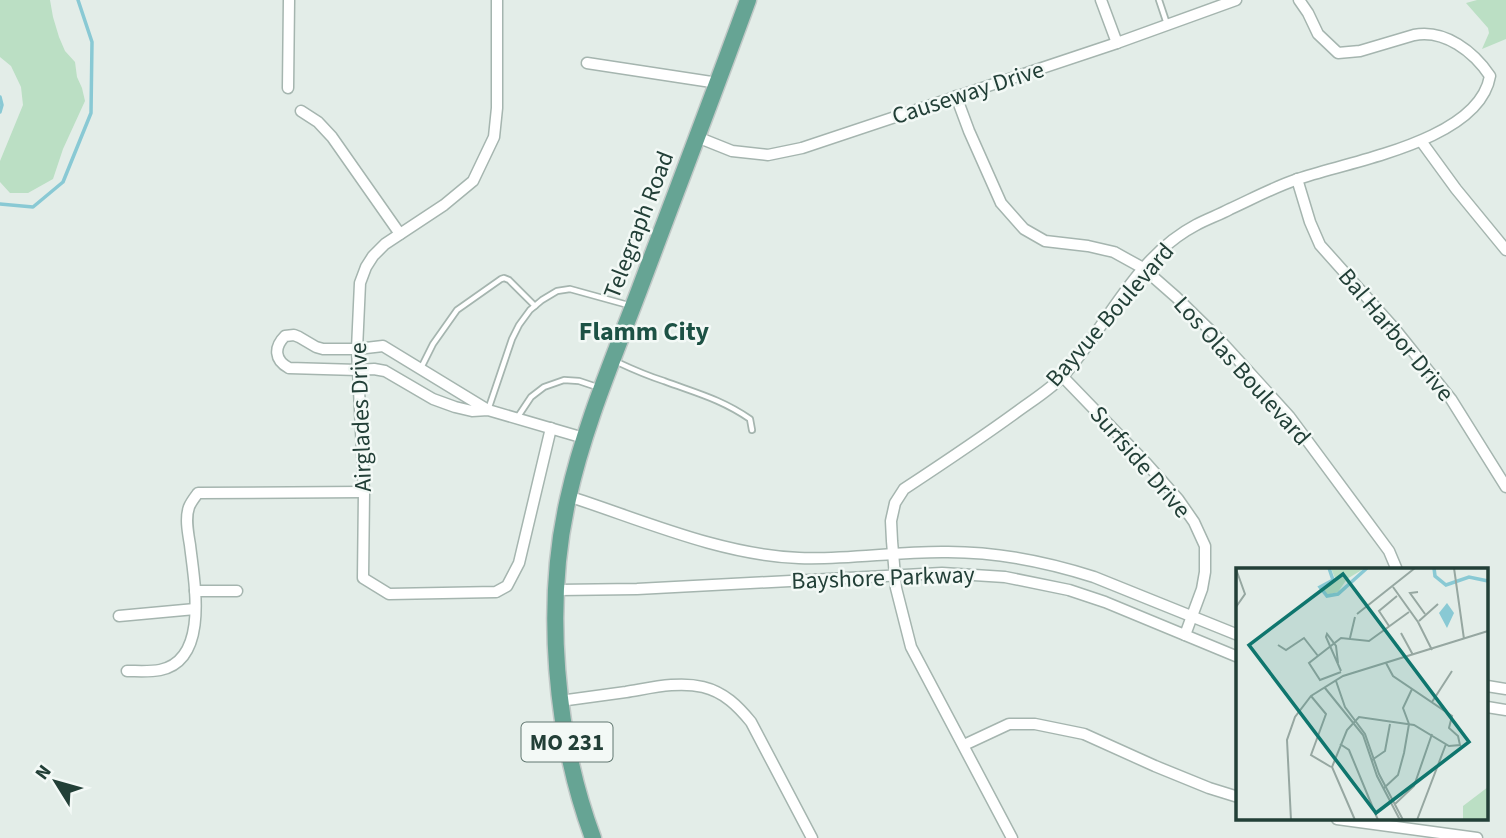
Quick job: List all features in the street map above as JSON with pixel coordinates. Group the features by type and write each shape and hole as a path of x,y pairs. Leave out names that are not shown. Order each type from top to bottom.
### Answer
{"main road":[{"name":"Telegraph Road","path":"593,838 574,775 560,701 556,642 557,590 560,543 568,496 584,438 748,0"}],"street":[{"path":"288,88 289,0"},
{"name":"Airglades Drive","path":"497,0 497,108 494,137 473,181 444,205 385,244 373,256 360,283 357,349 364,492 363,578 389,594 496,592 507,586 519,563 551,428"},
{"path":"1101,0 1117,43"},
{"name":"Causeway Drive","path":"696,137 732,151 768,155 802,148 1117,43 1236,0"},
{"name":"Bayvue Boulevard","path":"1012,838 911,647 894,574 891,521 895,503 904,489 999,425 1063,377 1143,268 1168,243 1195,225 1266,191 1421,141 1470,111 1489,84 1490,76 1481,62 1445,37 1434,34 1414,34 1360,51 1338,53 1318,34 1299,0"},
{"path":"587,63 718,83"},
{"name":"Los Olas Boulevard","path":"957,96 969,131 1001,203 1024,229 1045,241 1114,252 1143,268 1176,297 1219,339 1289,416 1389,551 1396,568"},
{"path":"301,111 318,122 332,137 400,234"},
{"path":"1421,141 1506,250"},
{"name":"Bal Harbor Drive","path":"1297,179 1320,245 1395,329 1451,400 1506,487"},
{"path":"488,411 383,346 323,349 294,335 285,336 276,352 278,358 289,368 385,371 433,399 455,407 488,411 584,438"},
{"name":"Surfside Drive","path":"1063,377 1147,464 1194,522 1205,546 1205,572 1202,589 1185,635"},
{"path":"127,671 160,670 182,660 192,638 195,591 187,525 188,507 198,493 364,492"},
{"name":"Bayshore Parkway","path":"568,496 694,538 757,553 798,558 835,558 948,552 1013,558 1073,570 1236,634"},
{"name":"Bayshore Parkway","path":"557,590 637,589 894,574 942,573 1005,577 1069,590 1105,602 1236,656"},
{"path":"195,591 237,591"},
{"path":"119,616 195,609"},
{"path":"560,701 674,685 703,687 730,699 751,722 812,838"},
{"path":"1488,685 1506,689"},
{"path":"1488,707 1506,710"},
{"path":"964,746 1009,724 1035,724 1084,734 1155,766 1236,796"},
{"path":"1344,820 1477,838"}],"lane":[{"path":"1159,0 1167,25"},
{"path":"421,369 433,344 457,310 501,279 509,280 534,306"},
{"path":"488,411 512,339 534,306 557,291 570,289 633,307"},
{"path":"613,361 732,407 750,419 752,430"},
{"path":"517,419 531,397 544,387 564,380 579,381 602,389"}],"green space":[{"path":"0,0 50,0 59,37 65,51 75,62 85,101 63,149 53,179 28,193 10,193 0,182 0,161 23,105 21,87 11,66 0,57"},
{"path":"1477,0 1506,0 1506,39 1482,49 1489,33 1488,28 1466,3"}],"waterway":[{"path":"0,204 33,207 63,182 91,113 92,42 78,0"},
{"path":"0,97 0,112"}],"district":[{"name":"Flamm City","path":"644,331"}]}
